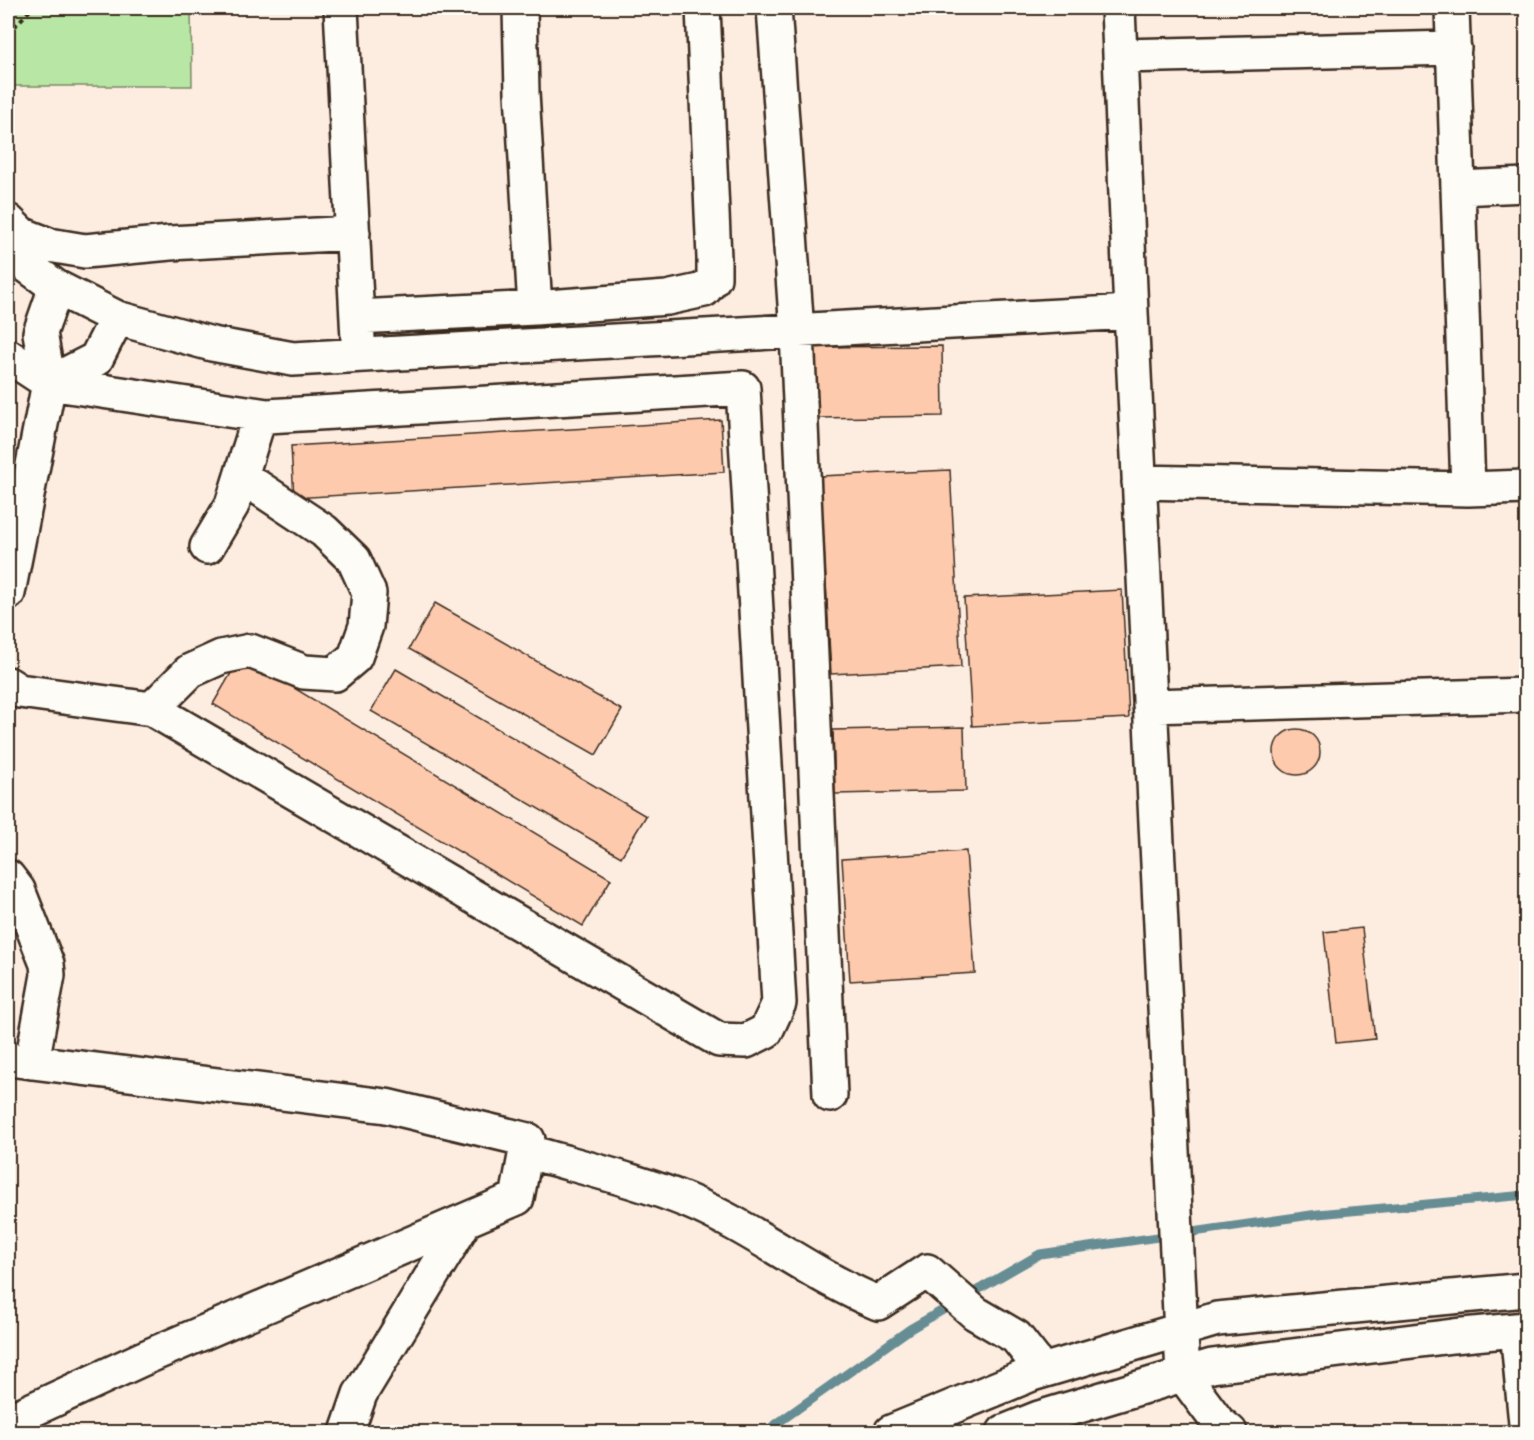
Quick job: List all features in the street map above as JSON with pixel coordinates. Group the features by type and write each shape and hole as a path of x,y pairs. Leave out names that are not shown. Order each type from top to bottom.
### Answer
{"street":[{"path":"341,8 359,356"},
{"path":"519,8 535,308"},
{"path":"357,317 535,308 667,298 704,290 714,278 712,182 703,8"},
{"path":"774,8 797,332 830,1095"},
{"path":"1118,8 1183,1375 1218,1422 1230,1432"},
{"path":"1452,8 1468,489"},
{"path":"1121,56 1454,48"},
{"path":"1458,188 1527,185"},
{"path":"8,221 21,234 49,245 85,251 170,243 353,233"},
{"path":"8,252 56,287 117,318 212,344 293,359 1131,312"},
{"path":"8,593 49,383 40,333 56,287"},
{"path":"49,383 96,359 117,318"},
{"path":"8,356 49,383 260,415 743,388 779,1003 766,1031 746,1041 719,1040 152,709 19,691 8,684"},
{"path":"207,547 232,505 260,415"},
{"path":"152,709 190,671 221,657 250,651 304,672 335,674 354,657 366,626 369,593 354,560 324,531 241,476"},
{"path":"1139,482 1468,489 1527,487"},
{"path":"1150,706 1527,695"},
{"path":"8,877 18,890 47,964 48,975 20,1060 386,1106 528,1140 517,1198 142,1359 8,1421"},
{"path":"526,1151 689,1201 776,1246 853,1293 878,1303 927,1271 975,1313 1016,1337 1042,1371"},
{"path":"347,1432 360,1394 465,1221"},
{"path":"891,1432 1042,1371 1217,1319 1527,1290"},
{"path":"1004,1432 1039,1418 1212,1366 1522,1329 1527,1424"}],"path":[{"path":"8,33 32,8"}],"green space":[{"path":"12,8 191,8 192,86 8,86 8,12"}],"building":[{"path":"942,346 943,416 816,418 815,347"},
{"path":"721,420 724,472 294,498 291,446"},
{"path":"950,470 961,667 831,674 820,476"},
{"path":"1122,590 1129,718 972,726 964,598"},
{"path":"435,603 622,710 596,755 409,649"},
{"path":"241,656 611,879 583,926 213,704"},
{"path":"396,669 646,816 621,857 371,711"},
{"path":"964,727 966,791 835,794 833,730"},
{"path":"1302,729 1314,735 1319,743 1319,761 1314,769 1306,774 1292,775 1284,772 1277,765 1274,747 1277,739 1284,732"},
{"path":"966,851 975,973 850,981 842,859"},
{"path":"1362,928 1375,1039 1336,1043 1324,932"}],"waterway":[{"path":"765,1432 910,1329 1040,1254 1318,1214 1526,1195"}]}
